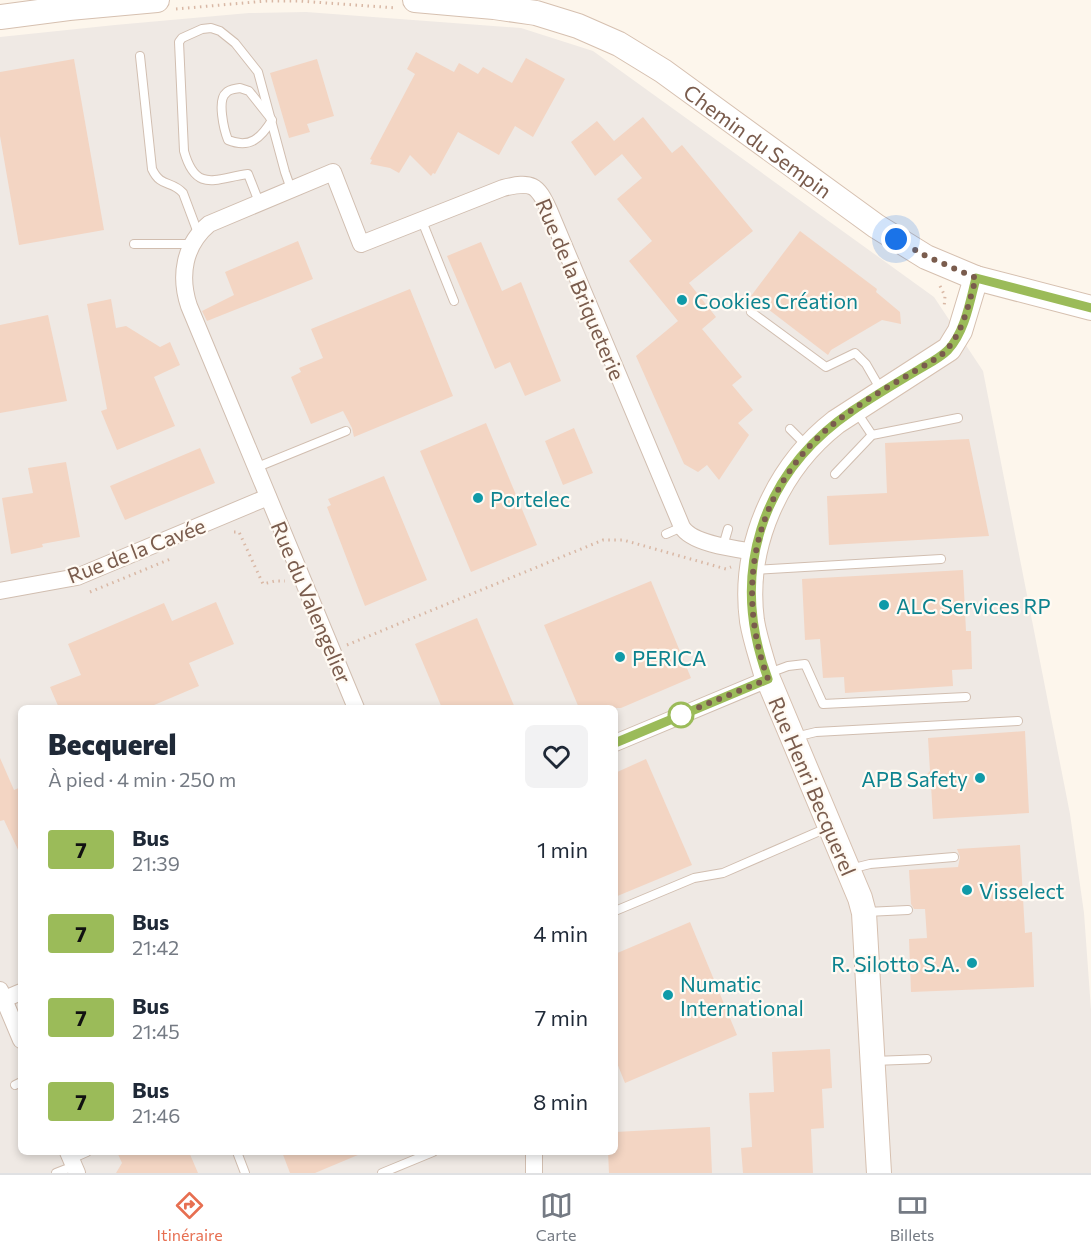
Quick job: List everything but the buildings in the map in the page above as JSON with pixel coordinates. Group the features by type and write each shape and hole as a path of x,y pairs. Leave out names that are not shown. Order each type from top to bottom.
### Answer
{"street":[{"path":"0,17 157,0"},
{"name":"Chemin du Sempin","path":"411,4 494,7 536,13 578,26 619,44 663,71 876,226 926,256 976,278 1091,308"},
{"name":"Rue de la Briqueterie","path":"194,238 209,224 333,172 361,244 503,188 522,183 531,185 541,193 682,527"},
{"path":"194,238 184,269 185,295 268,497"},
{"name":"Rue Henri Becquerel","path":"879,1173 864,913 767,676 747,607 741,554 764,522 773,499 788,473 825,431 855,409 949,349 960,331 976,278"},
{"name":"Rue de la Cavée","path":"0,591 77,577 268,497"},
{"name":"Rue du Valengelier","path":"268,497 355,705"},
{"path":"682,527 690,536 741,554"},
{"path":"618,741 767,676"},
{"path":"18,993 1,997 18,1034"},
{"path":"534,1155 534,1173"}],"lane":[{"path":"260,202 248,174 213,181 195,174 188,165 184,140 179,42 182,38 202,29 211,28 220,31 235,43 258,72 291,189"},
{"path":"134,244 194,238 183,193 178,188 160,181 152,169 140,56"},
{"path":"240,88 249,91 272,120 258,139 237,144 228,140 223,128 222,100 224,94 240,88"},
{"path":"422,221 454,301"},
{"path":"751,312 826,367 855,353 866,364 882,392"},
{"path":"855,409 872,435"},
{"path":"835,474 872,435 958,418"},
{"path":"790,429 808,448"},
{"path":"255,468 346,431"},
{"path":"666,534 682,527"},
{"path":"728,529 741,554 941,559"},
{"path":"767,676 788,666 805,664 823,704 966,697"},
{"path":"793,737 816,732 1018,721"},
{"path":"618,910 694,878 723,873 830,826"},
{"path":"848,870 870,864 954,858"},
{"path":"864,913 908,910"},
{"path":"873,1061 927,1059"},
{"path":"238,1155 245,1173"},
{"path":"382,1173 426,1155"},
{"path":"56,1173 72,1163"}],"path":[{"path":"266,1 411,4"},
{"path":"939,283 945,296 944,312"},
{"path":"349,645 594,542 623,540 726,569 732,566 741,554"}],"shaded area":[{"path":"306,12 521,28 593,51 934,297 983,371 1070,814 1084,913 1091,1010 1091,1173 0,1173 0,37 249,13"}],"bus line":[{"name":"7","path":"618,742 768,679 756,642 752,619 751,585 758,540 773,499 797,461 825,431 855,409 949,349 960,331 976,278 1091,308"}],"place":[{"name":"Cookies Création","path":"682,300"},
{"name":"Portelec","path":"478,498"},
{"name":"ALC Services RP","path":"884,605"},
{"name":"PERICA","path":"620,657"},
{"name":"APB Safety","path":"980,778"},
{"name":"Visselect","path":"967,890"},
{"name":"R. Silotto S.A.","path":"972,963"},
{"name":"Numatic International","path":"668,995"}],"route":[{"path":"681,715 675,717 768,679 756,642 752,619 752,570 764,522 773,499 788,473 825,431 855,409 940,356 949,349 960,331 976,278 926,256 896,239"}]}
